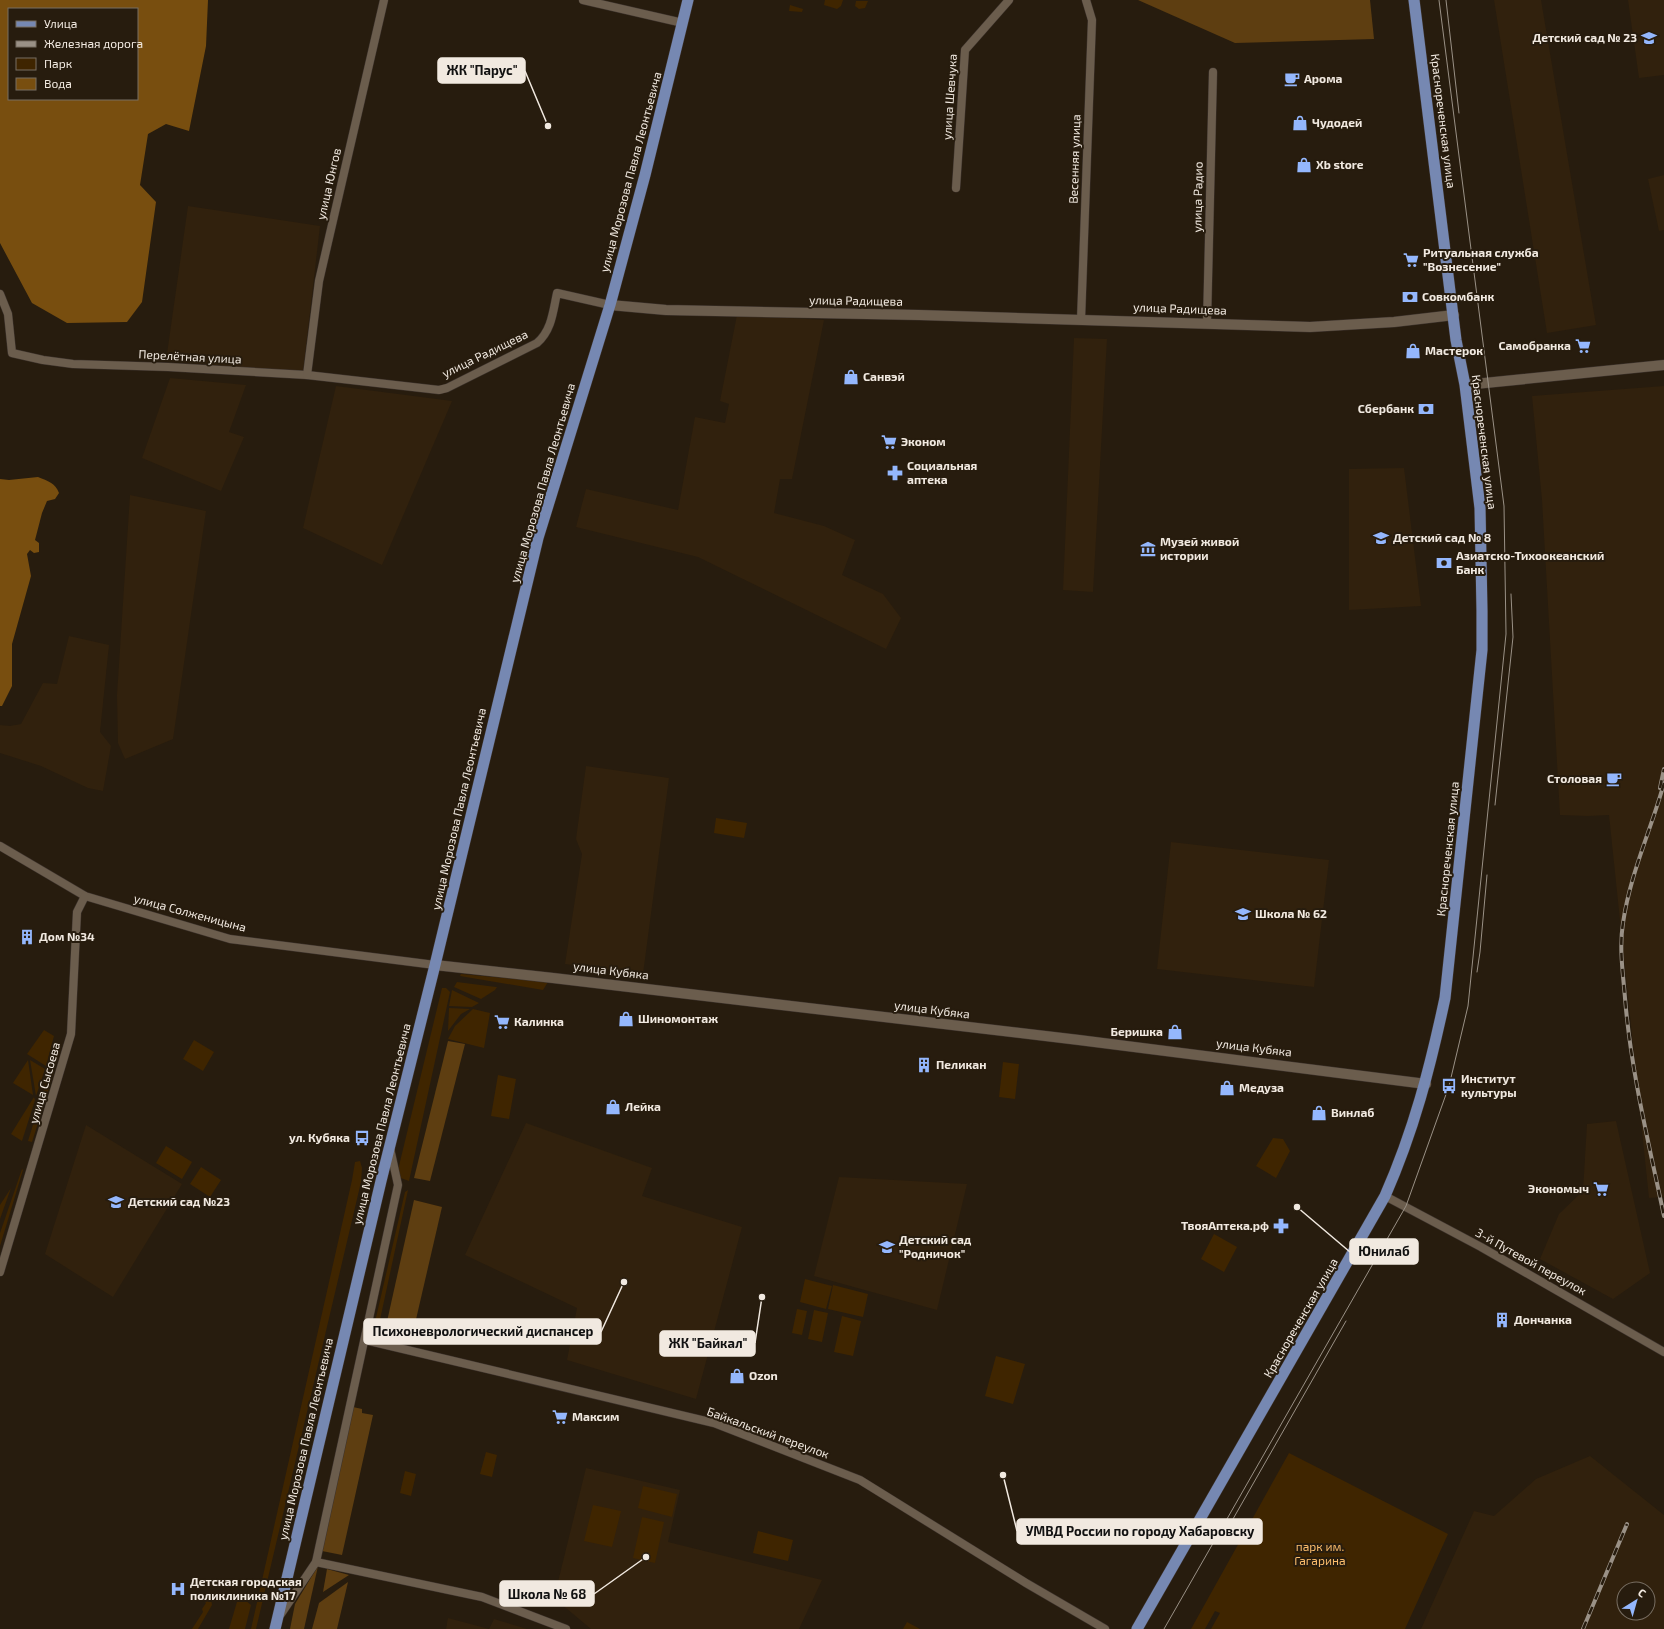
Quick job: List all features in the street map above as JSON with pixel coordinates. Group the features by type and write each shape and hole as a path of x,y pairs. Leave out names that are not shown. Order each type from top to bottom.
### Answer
{"main road":[{"name":"улица Морозова Павла Леонтьевича","path":"276,1624 389,1148 435,965 538,538 610,305 647,169 688,0"},
{"name":"Краснореченская улица","path":"1137,1629 1385,1196 1403,1154 1426,1084 1444,998 1450,957 1482,650 1480,508 1465,385 1456,340 1414,0"}],"street":[{"name":"улица Юнгов","path":"307,375 319,281 384,0"},
{"path":"583,0 683,23"},
{"name":"улица Шевчука","path":"956,188 965,50 1009,0"},
{"name":"Весенняя улица","path":"1081,320 1092,20 1086,0"},
{"name":"улица Радио","path":"1207,323 1213,72"},
{"name":"улица Радищева","path":"307,375 443,389 537,343 547,332 550,325 557,293 610,305 666,310 1207,323 1310,327 1394,322 1454,316"},
{"name":"Перелётная улица","path":"0,294 8,314 12,353 43,360 73,364 168,367 307,375"},
{"path":"1465,385 1664,365"},
{"name":"улица Солженицына","path":"0,846 85,896 230,939 435,965"},
{"name":"улица Сысоева","path":"0,1272 71,1034 77,912 85,896"},
{"name":"улица Кубяка","path":"435,965 1079,1040 1426,1084"},
{"path":"276,1624 316,1562 398,1185 389,1148"},
{"name":"3-й Путевой переулок","path":"1385,1196 1522,1270 1664,1352"},
{"name":"Байкальский переулок","path":"365,1340 714,1423 860,1480 1026,1583 1105,1629"},
{"path":"316,1562 482,1597 566,1629"}],"shaded area":[{"path":"1138,0 1370,0 1374,39 1235,43"},
{"path":"1494,0 1541,0 1596,325 1547,333"},
{"name":"Детский сад № 23","path":"1628,0 1664,0 1664,75 1639,78"},
{"path":"1664,175 1664,230 1659,231 1648,179"},
{"path":"188,206 320,226 303,372 166,361"},
{"path":"737,315 824,320 792,479 780,479 774,513 824,526 855,540 842,575 883,594 901,618 886,649 698,557 576,527 586,489 678,510 695,417 725,423 729,404 720,401"},
{"path":"1074,338 1107,339 1093,592 1063,590"},
{"path":"170,378 246,385 229,432 244,437 221,491 142,458"},
{"path":"336,386 452,401 382,565 303,528"},
{"path":"1664,386 1664,1197 1649,1198 1609,815 1560,815 1542,500 1532,396"},
{"name":"Детский сад № 8","path":"1404,468 1421,606 1349,610 1349,469"},
{"path":"130,495 206,511 173,739 125,759 118,743 117,695"},
{"path":"69,636 109,645 100,732 111,746 103,791 88,788 41,766 0,753 0,725 10,726 21,724 43,683 57,684"},
{"path":"586,766 669,778 643,974 565,964 582,854 576,839"},
{"name":"Школа № 62","path":"1171,842 1329,860 1314,987 1157,969"},
{"path":"448,1041 465,1044 430,1181 414,1178"},
{"path":"1616,1121 1650,1273 1613,1299 1540,1259 1559,1214 1583,1191 1587,1124"},
{"path":"526,1123 652,1168 642,1196 742,1227 696,1399 567,1360 577,1308 465,1255"},
{"name":"Детский сад №23","path":"86,1125 182,1184 113,1297 45,1254"},
{"name":"Детский сад \"Родничок\"","path":"839,1177 967,1184 937,1310 814,1276"},
{"path":"414,1200 442,1207 411,1341 384,1335"},
{"path":"353,1407 362,1409 362,1413 373,1415 342,1555 322,1551"},
{"path":"1590,1456 1664,1515 1664,1629 1421,1629 1474,1511 1494,1516 1536,1479"},
{"path":"586,1468 680,1490 668,1542 822,1580 799,1629 591,1629 554,1598"},
{"path":"318,1566 304,1629 290,1629 295,1604"},
{"path":"327,1569 349,1575 323,1592"},
{"path":"348,1582 337,1629 312,1629 319,1603"},
{"path":"448,1618 489,1629 446,1629"},
{"path":"494,1619 527,1629 489,1629"}],"green space":[{"path":"825,0 843,0 841,6 837,9 824,5"},
{"path":"856,1 868,1 865,8 859,9 855,6"},
{"path":"790,5 803,9 802,12 789,11"},
{"path":"716,818 747,823 744,838 714,833"},
{"path":"461,974 548,982 543,990 460,976"},
{"path":"457,982 497,987 481,999 454,987"},
{"path":"442,988 446,988 450,992 409,1181 398,1177 398,1170"},
{"path":"452,990 479,1003 472,1007 449,1006"},
{"path":"449,1008 470,1009 461,1014 448,1031"},
{"path":"473,1009 490,1013 484,1048 448,1039 455,1026"},
{"path":"44,1030 54,1036 46,1066 27,1054"},
{"path":"194,1040 214,1052 203,1071 183,1059"},
{"path":"28,1060 33,1095 13,1083"},
{"path":"30,1060 45,1069 36,1096"},
{"path":"1003,1062 1019,1064 1015,1099 999,1097"},
{"path":"50,1069 54,1072 32,1142 28,1141"},
{"path":"498,1075 516,1079 509,1119 491,1116"},
{"path":"34,1097 35,1100 22,1141 11,1134"},
{"path":"1273,1138 1283,1139 1290,1151 1276,1178 1256,1166"},
{"path":"166,1146 192,1162 182,1179 156,1163"},
{"path":"360,1161 362,1168 361,1182 256,1629 251,1629 355,1162"},
{"path":"201,1167 221,1180 210,1197 190,1184"},
{"path":"22,1169 23,1170 0,1246 0,1233"},
{"path":"11,1188 0,1219 0,1205"},
{"path":"408,1190 378,1329 375,1322 405,1192"},
{"path":"1214,1234 1237,1247 1224,1272 1201,1259"},
{"path":"805,1279 832,1286 826,1309 800,1302"},
{"path":"833,1285 868,1294 863,1317 828,1309"},
{"path":"797,1309 807,1311 802,1335 792,1333"},
{"path":"814,1310 828,1313 822,1342 808,1339"},
{"path":"842,1316 861,1321 853,1356 834,1352"},
{"path":"996,1356 1025,1364 1013,1404 985,1396"},
{"path":"486,1452 497,1455 492,1477 480,1474"},
{"name":"парк им. Гагарина","path":"1289,1453 1448,1534 1405,1629 1211,1629 1220,1613 1215,1611 1205,1629 1191,1629"},
{"path":"405,1471 416,1474 411,1496 400,1493"},
{"path":"643,1486 677,1494 672,1517 638,1508"},
{"path":"593,1505 621,1511 612,1547 584,1541"},
{"path":"642,1517 664,1522 655,1563 633,1558"},
{"path":"758,1531 793,1540 788,1561 753,1553"},
{"path":"239,1595 251,1605 245,1629 229,1629"},
{"path":"208,1596 211,1599 212,1605 198,1629 192,1629 203,1612 202,1609 206,1603 204,1601"},
{"path":"907,1622 920,1629 903,1629"}],"water":[{"path":"0,0 208,0 206,46 189,131 166,124 148,134 140,185 156,202 142,302 127,322 67,323 32,303 0,243"},
{"path":"38,477 48,481 59,493 55,499 47,501 42,513 35,540 39,543 39,552 34,553 30,550 27,554 31,576 12,644 12,686 2,706 0,706 0,479 9,480"}],"tram line":[{"path":"1164,1629 1406,1206 1449,1086 1468,1006 1506,634 1504,506 1439,0"},
{"path":"1446,0 1459,113"},
{"path":"1495,805 1513,637 1511,594"},
{"path":"1477,972 1487,875"},
{"path":"1225,1533 1346,1321"}],"railway":[{"path":"1660,788 1664,769"},
{"path":"1664,783 1626,905 1621,942 1628,1026 1636,1081 1664,1216"},
{"path":"1583,1629 1627,1524"}],"place":[{"name":"Детский сад № 23","path":"1649,38"},
{"name":"Арома","path":"1292,79"},
{"name":"Чудодей","path":"1300,123"},
{"name":"ЖК \"Парус\"","path":"548,126"},
{"name":"Xb store","path":"1304,165"},
{"name":"Ритуальная служба \"Вознесение\"","path":"1411,260"},
{"name":"Совкомбанк","path":"1410,297"},
{"name":"Самобранка","path":"1583,346"},
{"name":"Мастерок","path":"1413,351"},
{"name":"Санвэй","path":"851,377"},
{"name":"Сбербанк","path":"1426,409"},
{"name":"Эконом","path":"889,442"},
{"name":"Социальная аптека","path":"895,473"},
{"name":"Детский сад № 8","path":"1381,538"},
{"name":"Музей живой истории","path":"1148,549"},
{"name":"Азиатско-Тихоокеанский Банк","path":"1444,563"},
{"name":"Столовая","path":"1614,779"},
{"name":"Школа № 62","path":"1243,914"},
{"name":"Дом №34","path":"27,937"},
{"name":"Шиномонтаж","path":"626,1019"},
{"name":"Калинка","path":"502,1022"},
{"name":"Беришка","path":"1175,1032"},
{"name":"Пеликан","path":"924,1065"},
{"name":"Институт культуры","path":"1449,1086"},
{"name":"Медуза","path":"1227,1088"},
{"name":"Лейка","path":"613,1107"},
{"name":"Винлаб","path":"1319,1113"},
{"name":"ул. Кубяка","path":"362,1138"},
{"name":"Экономыч","path":"1601,1189"},
{"name":"Детский сад №23","path":"116,1202"},
{"name":"Юнилаб","path":"1297,1207"},
{"name":"ТвояАптека.рф","path":"1281,1226"},
{"name":"Детский сад \"Родничок\"","path":"887,1247"},
{"name":"Психоневрологический диспансер","path":"624,1282"},
{"name":"ЖК \"Байкал\"","path":"762,1297"},
{"name":"Дончанка","path":"1502,1320"},
{"name":"Ozon","path":"737,1376"},
{"name":"Максим","path":"560,1417"},
{"name":"УМВД России по городу Хабаровску","path":"1003,1475"},
{"name":"Школа № 68","path":"646,1557"},
{"name":"Детская городская поликлиника №17","path":"178,1589"}]}
